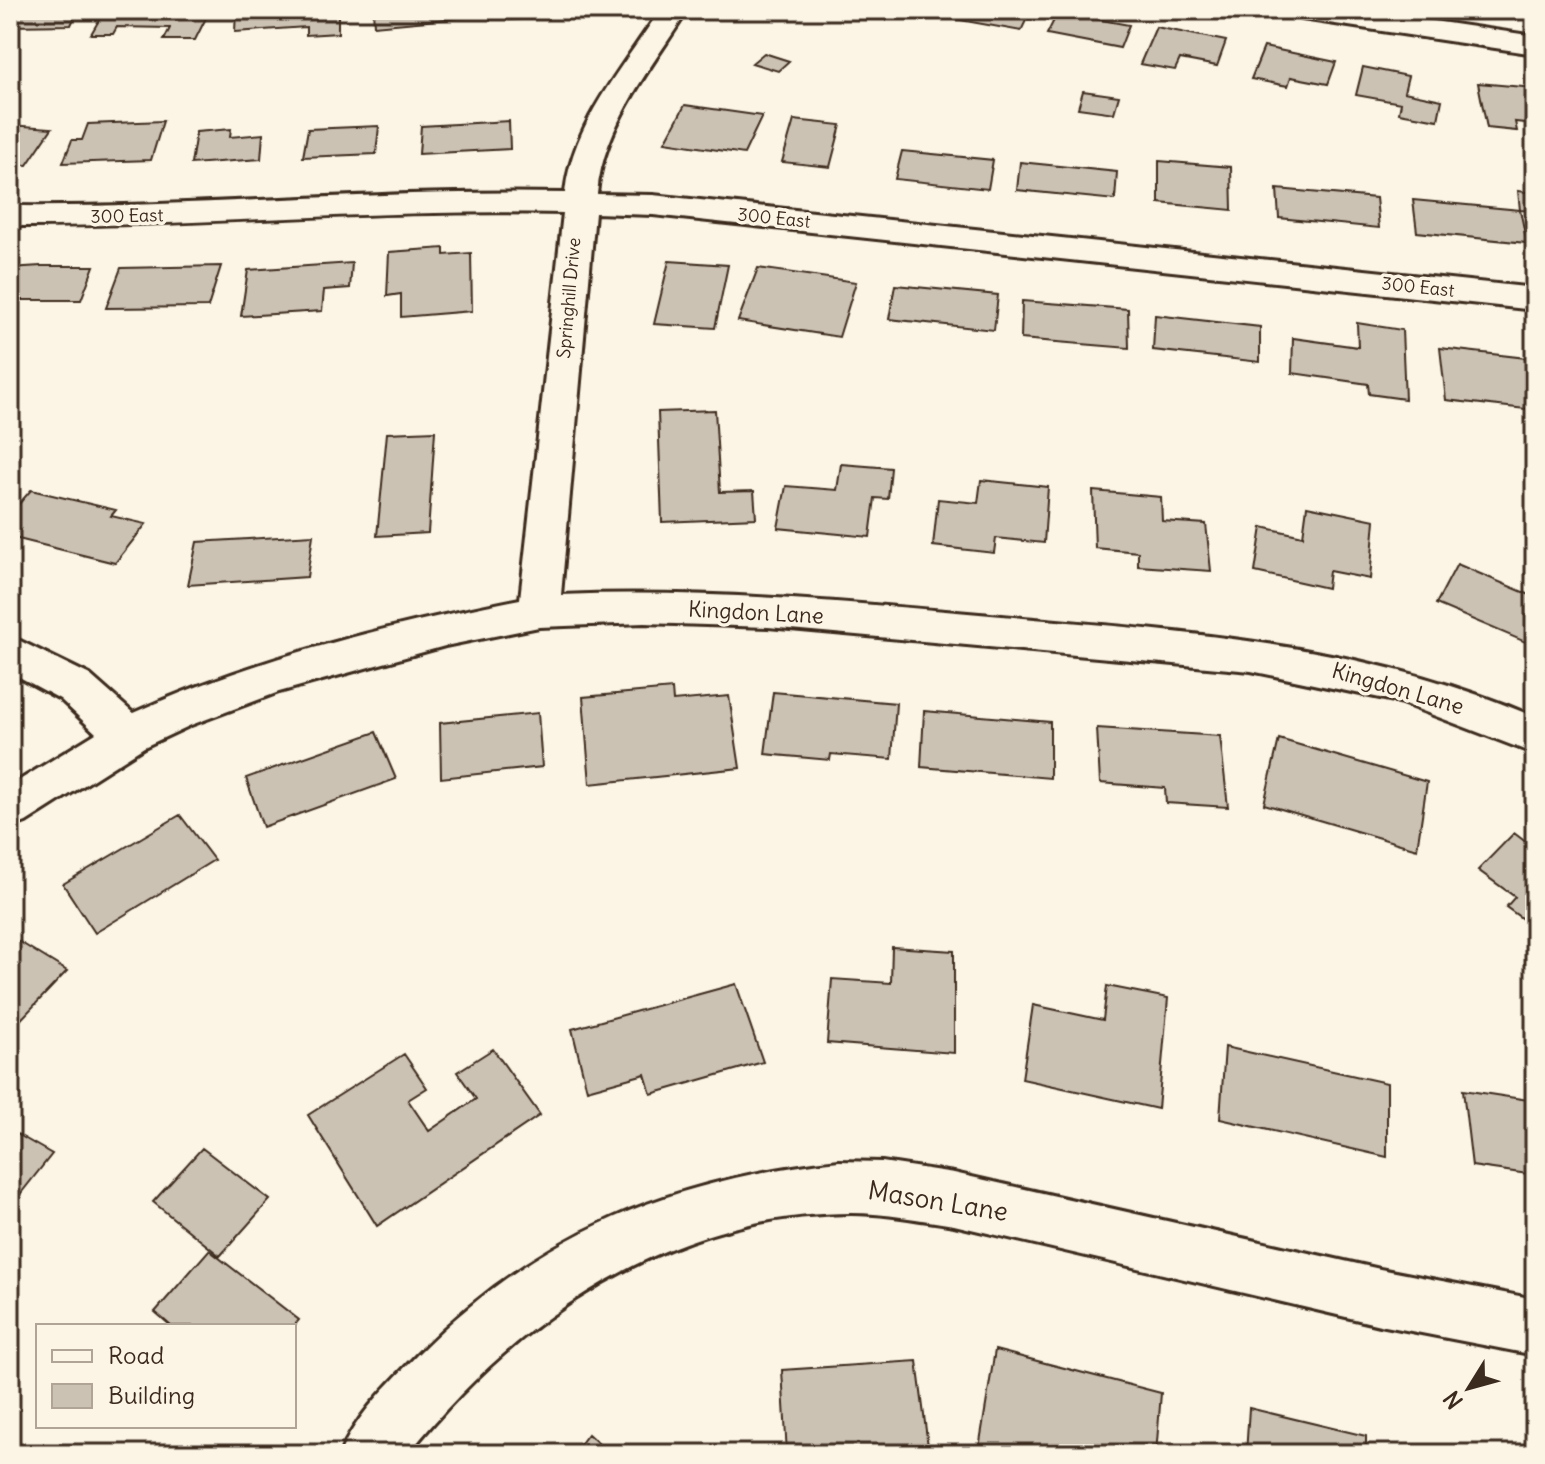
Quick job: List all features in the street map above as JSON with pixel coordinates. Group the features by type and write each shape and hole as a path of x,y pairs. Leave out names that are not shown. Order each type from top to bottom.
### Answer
{"street":[{"name":"Springhill Drive","path":"539,611 584,164 596,132 674,10"},
{"path":"1302,10 1535,45"},
{"name":"300 East","path":"10,216 135,217 490,201 653,205 1535,299"},
{"name":"Kingdon Lane","path":"10,809 128,735 224,694 314,664 492,619 539,611 644,607 768,611 1251,655 1400,685 1468,707 1535,736"},
{"path":"10,652 75,687 128,735"},
{"name":"Mason Lane","path":"370,1454 401,1412 456,1353 519,1300 586,1257 650,1227 717,1207 781,1194 840,1187 895,1189 954,1199 1380,1297 1535,1327"}],"building":[{"path":"10,10 78,10 71,25 10,26"},
{"path":"105,10 210,10 195,40 164,40 170,28 117,27 113,34 91,34"},
{"path":"236,10 338,10 338,33 306,35 306,27 235,32"},
{"path":"373,10 480,10 480,16 374,26"},
{"path":"508,10 605,10 606,13 509,20"},
{"path":"953,10 1031,10 1021,31 949,18"},
{"path":"1058,12 1129,25 1120,48 1047,34"},
{"path":"1156,27 1226,41 1217,66 1180,59 1175,70 1140,64"},
{"path":"1264,47 1336,62 1328,84 1291,77 1288,86 1251,79"},
{"path":"764,53 789,61 778,71 752,63"},
{"path":"1363,67 1408,76 1404,92 1442,100 1438,120 1399,113 1401,103 1356,95"},
{"path":"1478,83 1535,88 1535,124 1515,122 1517,131 1487,128"},
{"path":"1083,91 1119,96 1114,113 1078,108"},
{"path":"685,105 762,116 744,154 665,142"},
{"path":"794,120 841,125 830,167 782,162"},
{"path":"163,121 151,160 63,163 72,140 82,140 88,124"},
{"path":"509,121 510,149 419,154 421,126"},
{"path":"10,125 52,128 27,165 10,164"},
{"path":"379,126 376,154 303,157 308,129"},
{"path":"231,129 230,137 263,134 261,159 191,164 196,132"},
{"path":"902,151 993,160 988,189 895,179"},
{"path":"1159,161 1231,167 1232,210 1159,203"},
{"path":"1020,162 1117,172 1115,200 1017,190"},
{"path":"1277,189 1376,198 1379,228 1279,218"},
{"path":"1518,191 1535,193 1535,211 1520,210"},
{"path":"1413,200 1520,210 1527,243 1417,232"},
{"path":"444,248 444,255 471,253 472,311 401,317 401,294 387,296 389,252"},
{"path":"669,261 728,265 715,328 654,324"},
{"path":"352,263 350,288 324,290 322,311 241,316 248,270"},
{"path":"94,266 81,300 10,300 10,268"},
{"path":"221,266 208,307 106,308 121,268"},
{"path":"758,268 856,282 839,337 738,321"},
{"path":"895,285 998,295 994,330 889,319"},
{"path":"1022,301 1128,309 1129,348 1021,339"},
{"path":"1155,315 1260,327 1260,362 1153,350"},
{"path":"1357,323 1402,330 1405,399 1369,394 1368,384 1292,373 1293,338 1358,347"},
{"path":"1440,348 1526,358 1535,410 1446,400"},
{"path":"715,410 720,492 754,491 756,518 662,522 658,412"},
{"path":"435,431 428,533 377,536 387,433"},
{"path":"841,464 891,468 888,499 875,498 870,537 778,528 786,486 837,490"},
{"path":"981,480 1048,487 1044,543 996,538 994,553 933,546 938,499 978,503"},
{"path":"31,490 116,510 111,516 146,524 115,563 10,537 10,514"},
{"path":"1093,491 1161,497 1162,521 1206,524 1211,571 1138,566 1138,552 1095,548"},
{"path":"1307,506 1375,520 1370,579 1329,571 1327,588 1255,572 1262,527 1303,536"},
{"path":"313,535 307,577 188,585 197,542"},
{"path":"1457,564 1535,597 1535,646 1436,604"},
{"path":"672,689 673,701 729,696 740,768 590,784 583,697"},
{"path":"773,692 896,703 892,759 831,754 830,760 765,754"},
{"path":"924,711 1050,722 1050,778 921,767"},
{"path":"538,713 542,767 441,778 440,723"},
{"path":"1097,728 1220,736 1228,807 1166,803 1165,788 1100,783"},
{"path":"376,732 396,779 263,827 246,778"},
{"path":"1279,739 1427,782 1417,849 1264,804"},
{"path":"180,815 214,860 95,933 63,884"},
{"path":"1514,833 1535,849 1535,928 1506,907 1515,897 1478,870"},
{"path":"10,936 67,971 10,1031"},
{"path":"892,947 954,951 954,1053 827,1043 832,979 891,983"},
{"path":"736,984 763,1062 651,1094 645,1074 587,1090 572,1029"},
{"path":"1107,986 1168,998 1158,1109 1022,1079 1033,1005 1103,1020"},
{"path":"1225,1047 1387,1083 1387,1157 1220,1119"},
{"path":"493,1049 540,1115 377,1226 308,1115 404,1054 427,1088 408,1100 429,1131 476,1099 457,1072"},
{"path":"1463,1090 1535,1101 1535,1175 1472,1166"},
{"path":"10,1130 52,1154 10,1207"},
{"path":"202,1148 270,1200 220,1256 153,1202"},
{"path":"209,1250 299,1320 296,1324 169,1324 155,1312"},
{"path":"995,1350 1161,1393 1156,1454 1001,1454 979,1448"},
{"path":"917,1361 929,1454 787,1454 782,1370"},
{"path":"1249,1408 1366,1436 1366,1454 1246,1454"},
{"path":"588,1434 610,1454 573,1454"}]}
